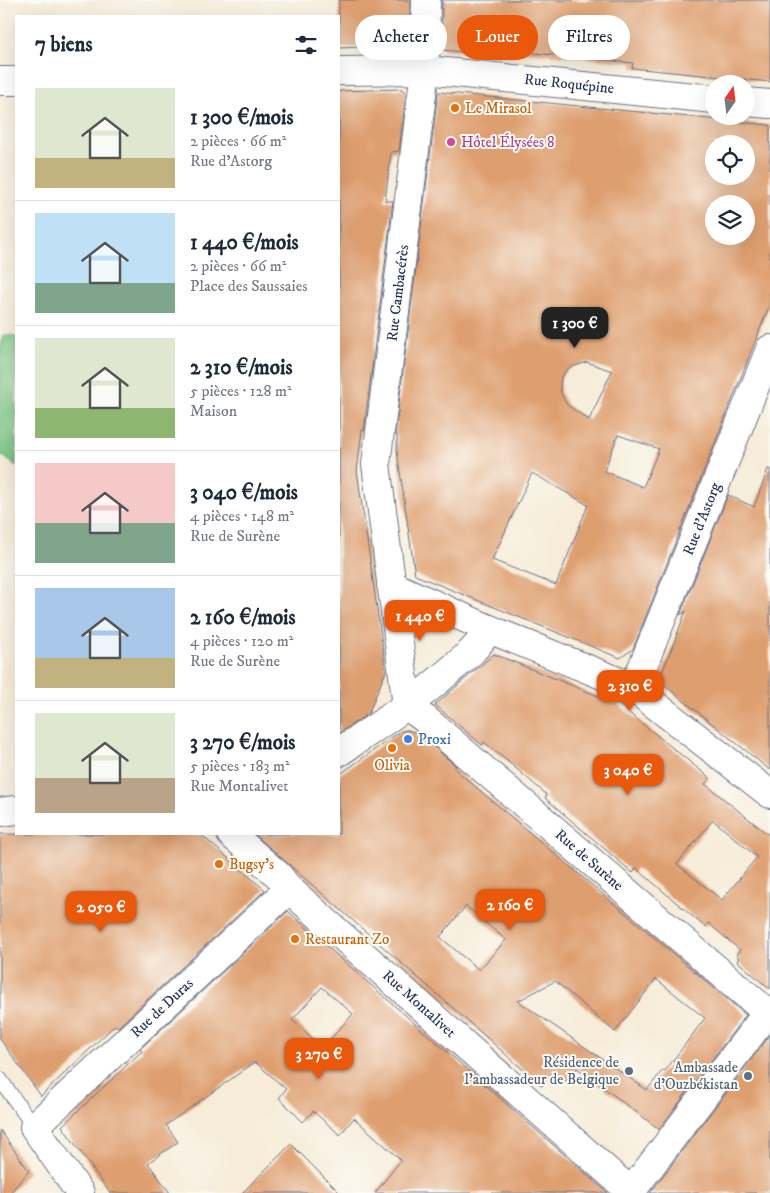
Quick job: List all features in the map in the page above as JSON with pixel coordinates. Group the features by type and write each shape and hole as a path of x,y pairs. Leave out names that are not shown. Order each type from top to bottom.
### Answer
{"street":[{"name":"Rue Cambacérès","path":"407,706 376,464 425,70 426,0"},
{"name":"Rue Roquépine","path":"340,71 425,70 705,97"},
{"path":"0,81 15,81"},
{"path":"755,103 770,104"},
{"name":"Rue d'Astorg","path":"632,687 642,668 770,349"},
{"path":"391,585 489,629 632,687 770,794"},
{"path":"340,751 407,706 477,647 489,629"},
{"name":"Rue de Surène","path":"407,706 440,732 768,1014"},
{"path":"0,812 15,810"},
{"name":"Rue Montalivet","path":"233,835 278,875 289,889 630,1193"},
{"name":"Rue de Duras","path":"34,1126 289,889"},
{"path":"630,1193 768,1014"},
{"path":"34,1126 71,1189"}],"lane":[{"path":"0,1079 34,1126"}],"green space":[{"path":"3,335 15,336 15,465 2,455 0,456 0,354"}],"building":[{"path":"339,0 410,0 410,15 355,15 355,47 340,48"},
{"path":"442,0 770,0 770,82 755,80 755,75 705,75 632,68 633,63 604,60 630,60 630,15 548,15 548,54 538,53 538,15 457,15 457,51 447,50 447,15 442,15"},
{"path":"402,89 406,94 399,151 391,152 385,201 393,201 364,431 362,430 357,471 386,671 368,714 340,732 340,91"},
{"path":"438,92 705,119 705,125 770,125 770,304 633,649 620,658 415,575 397,451 397,435 395,435","holes":["587,362 612,371 589,420 567,405 560,389 561,377 569,368","618,435 659,449 643,487 604,471","532,473 588,505 556,585 492,560"]},
{"path":"768,469 770,469 770,770 659,681 686,611 680,615 728,495 754,507"},
{"path":"494,654 618,704 710,778 705,784 770,836 770,989 737,961 739,958 736,955 740,950 708,923 705,927 636,868 633,873 545,798 547,795 518,770 484,742 482,745 435,705","holes":["713,820 757,857 722,900 677,864"]},
{"path":"407,730 418,733 456,766 454,768 458,772 746,1015 659,1129 577,1068 566,1081 553,1072 542,1086 255,835 340,835 340,774 401,731","holes":["466,906 506,940 479,970 440,937","656,979 705,1018 665,1071 663,1070 647,1090 518,1001 555,981 615,1032"]},
{"path":"0,834 201,835 265,890 118,1027 115,1025 41,1096 0,1039"},
{"path":"288,911 608,1193 375,1193 401,1160 354,1118 340,1135 313,1111 303,1122 279,1098 286,1089 255,1062 166,1125 178,1142 148,1163 170,1193 110,1193 62,1126 142,1051 140,1049","holes":["322,987 353,1014 323,1047 292,1020"]},
{"path":"770,1035 770,1193 650,1193"},
{"path":"0,1130 29,1171 10,1193 0,1193"},
{"path":"291,1144 340,1193 242,1193"}],"place":[{"name":"Le Mirasol","path":"455,108"},
{"name":"Hôtel Élysées 8","path":"451,142"},
{"name":"Proxi","path":"408,739"},
{"name":"Olivia","path":"392,748"},
{"name":"Bugsy's","path":"219,864"},
{"name":"Restaurant Zo","path":"295,939"},
{"name":"Résidence de l'ambassadeur de Belgique","path":"629,1071"},
{"name":"Ambassade d'Ouzbékistan","path":"748,1076"}]}
